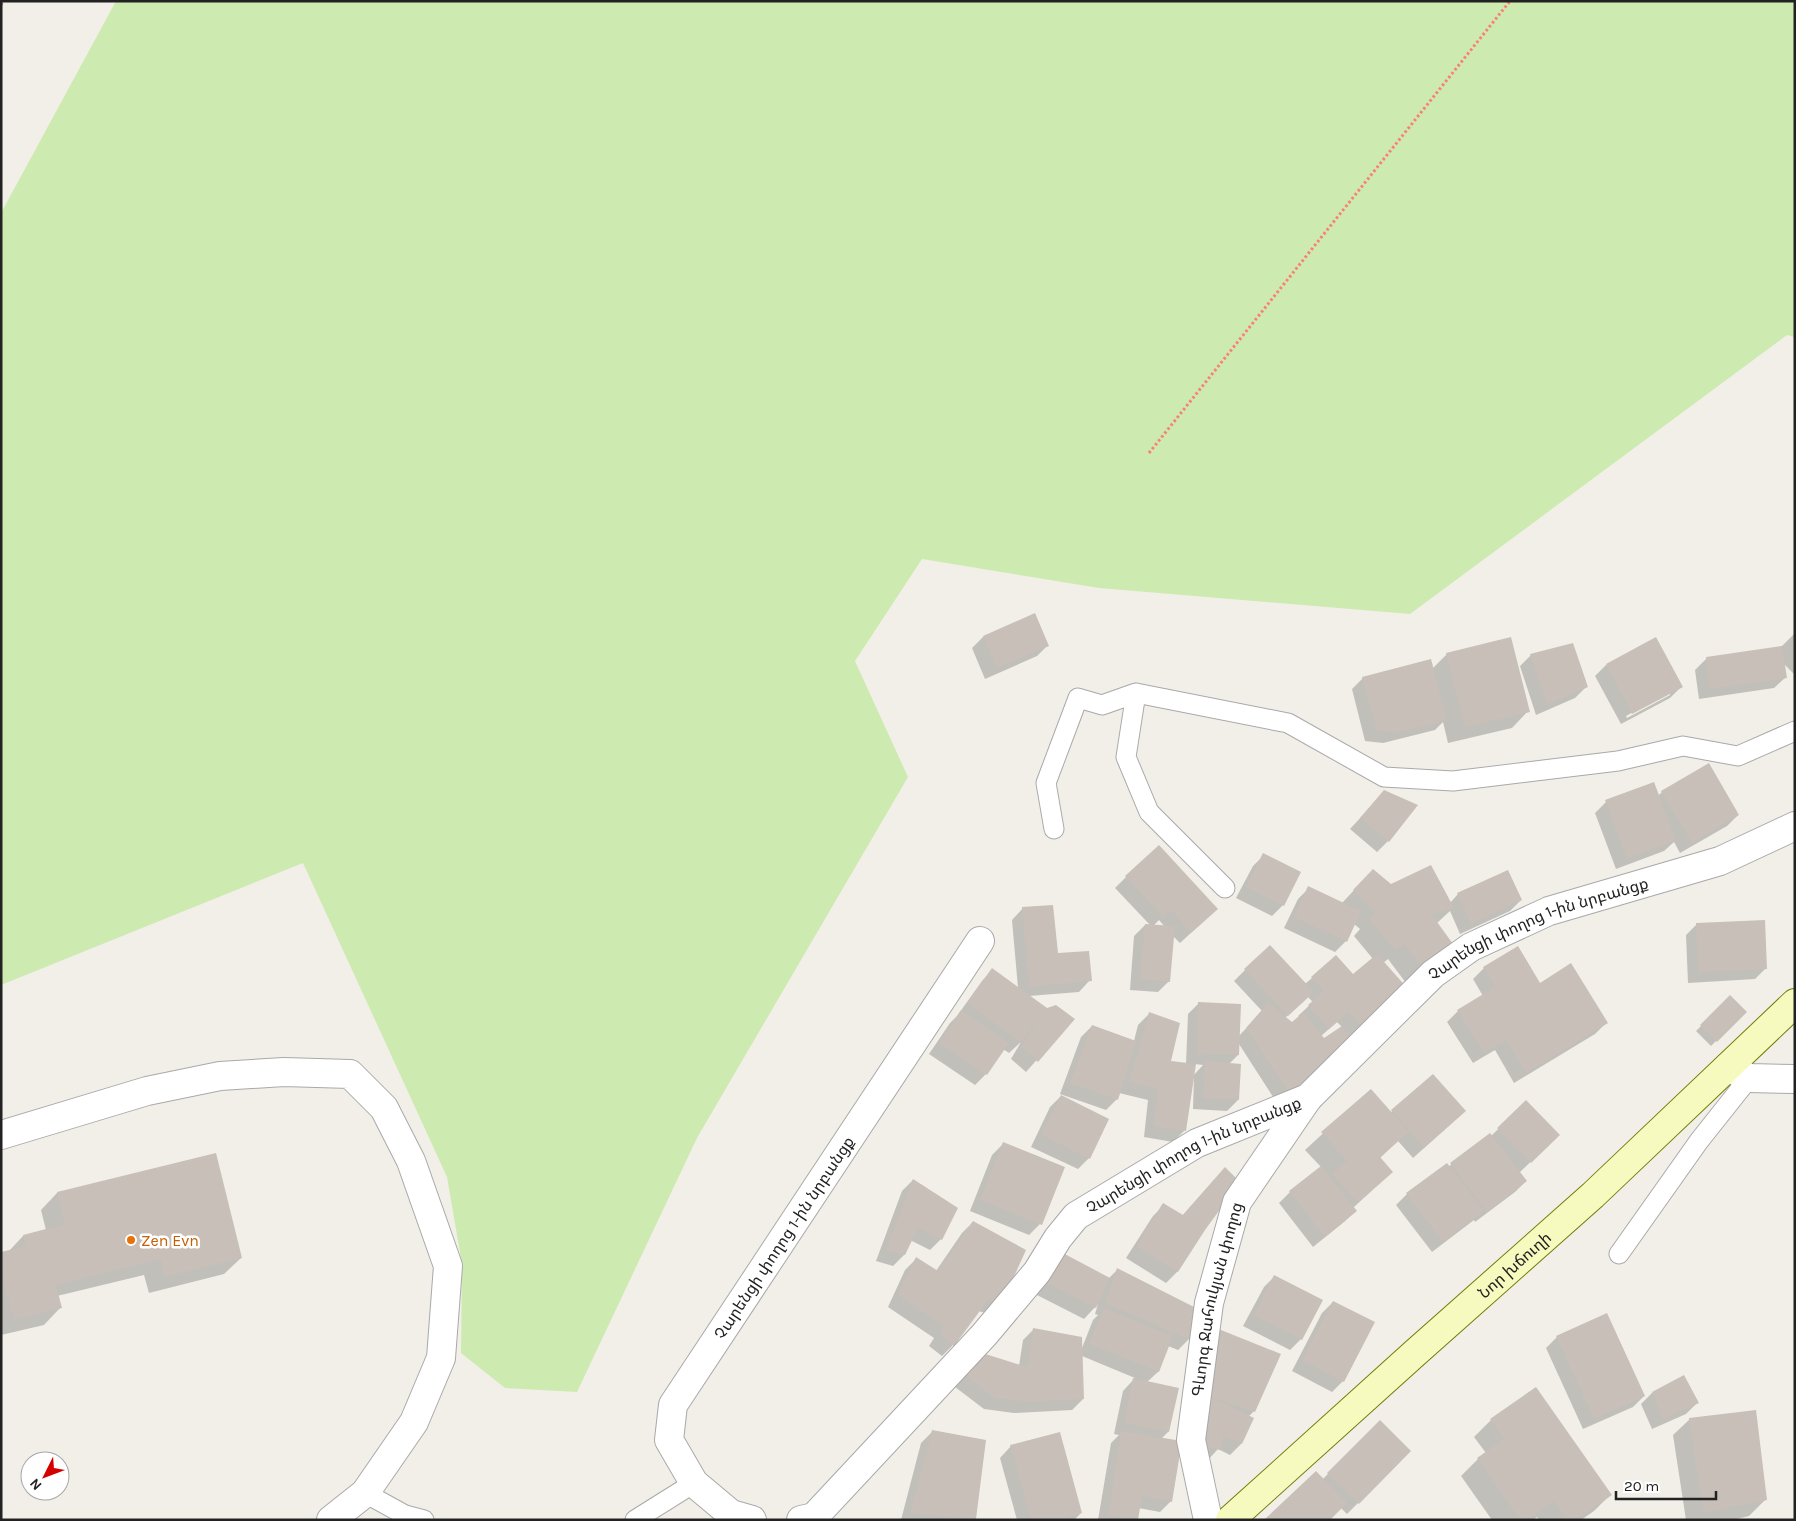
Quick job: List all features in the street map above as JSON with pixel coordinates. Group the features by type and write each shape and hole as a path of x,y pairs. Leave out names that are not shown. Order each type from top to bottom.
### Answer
{"main road":[{"name":"Նոր խճուղի","path":"1230,1520 1593,1195 1739,1072 1795,1003"}],"street":[{"name":"Չարենցի փողոց 1-ին նրբանցք","path":"801,1520 814,1517 984,1335 1037,1272 1058,1238 1076,1216 1196,1143 1308,1098 1433,974 1471,947 1549,910 1720,861 1795,826"},
{"name":"Չարենցի փողոց 1-ին նրբանցք","path":"752,1520 731,1514 694,1483 670,1440 672,1405 980,942"},
{"path":"1,1135 147,1091 220,1076 284,1072 350,1074 384,1108 411,1161 448,1266 441,1358 414,1422 365,1494 331,1520"},
{"path":"1739,1072 1795,1080"},
{"name":"Գևորգ Ջահուկյան փողոց","path":"1208,1520 1191,1440 1209,1303 1237,1202 1308,1098"}],"lane":[{"path":"1054,829 1046,783 1078,698 1102,705 1136,693 1288,723 1384,778 1453,780 1618,761 1683,746 1738,756 1795,731"},
{"path":"1136,693 1126,757 1149,812 1225,888"},
{"path":"1619,1254 1698,1141 1739,1072"},
{"path":"634,1520 694,1483"},
{"path":"365,1494 406,1516 424,1520"}],"path":[{"path":"1,5 3,1"},
{"path":"1149,453 1510,1"}],"green space":[{"path":"116,1 1795,1 1795,337 1787,335 1410,614 1099,588 922,559 855,661 908,777 697,1138 577,1392 505,1388 461,1353 462,1264 447,1177 303,863 1,985 1,213"}],"building":[{"path":"1035,613 1049,646 997,668 983,636"},
{"path":"1511,637 1530,712 1465,727 1446,653"},
{"path":"1656,637 1683,687 1632,714 1606,664"},
{"path":"1573,643 1588,687 1547,705 1530,654"},
{"path":"1782,646 1787,678 1710,689 1706,657"},
{"path":"1431,659 1447,720 1395,733 1376,730 1362,677"},
{"path":"1709,763 1739,815 1692,843 1661,791"},
{"path":"1654,782 1676,840 1627,859 1605,800"},
{"path":"1384,790 1418,805 1389,842 1360,818"},
{"path":"1159,845 1218,909 1191,933 1171,910 1163,917 1125,876"},
{"path":"1263,853 1301,872 1284,906 1246,887"},
{"path":"1431,865 1454,908 1432,915 1453,944 1423,968 1405,944 1395,950 1369,919 1375,912 1353,890 1373,869 1391,884"},
{"path":"1508,870 1522,900 1471,924 1457,893"},
{"path":"1308,886 1361,911 1347,942 1294,917"},
{"path":"1053,905 1058,953 1089,951 1092,981 1029,987 1022,907"},
{"path":"1765,920 1767,969 1698,972 1696,923"},
{"path":"1145,924 1175,926 1170,982 1140,979"},
{"path":"1270,945 1314,992 1288,1016 1244,969"},
{"path":"1518,946 1540,983 1571,963 1608,1023 1526,1073 1506,1040 1484,1053 1457,1010 1495,987 1483,967"},
{"path":"1377,954 1409,990 1364,1029 1349,1012 1329,1029 1308,1005 1324,991 1311,977 1336,955 1353,974"},
{"path":"992,968 1047,1008 1056,1005 1075,1019 1038,1062 1021,1047 1042,1015 1021,1043 967,1003"},
{"path":"1730,995 1747,1012 1717,1042 1700,1025"},
{"path":"1198,1002 1241,1004 1239,1055 1197,1054"},
{"path":"1268,1003 1292,1022 1304,1012 1324,1038 1342,1026 1355,1041 1289,1093 1246,1028"},
{"path":"961,1010 1009,1043 987,1075 939,1043"},
{"path":"1149,1012 1180,1023 1171,1061 1196,1064 1186,1131 1154,1126 1158,1089 1129,1082"},
{"path":"1092,1025 1136,1041 1118,1100 1070,1083"},
{"path":"1205,1061 1241,1064 1239,1100 1203,1098"},
{"path":"1433,1074 1466,1111 1424,1148 1391,1110"},
{"path":"1371,1089 1409,1132 1380,1157 1393,1172 1358,1203 1332,1174 1347,1161 1321,1132"},
{"path":"1061,1095 1109,1119 1090,1159 1041,1135"},
{"path":"1526,1100 1560,1135 1531,1163 1497,1128"},
{"path":"1490,1133 1527,1181 1487,1212 1450,1163"},
{"path":"1003,1142 1065,1167 1042,1225 980,1200"},
{"name":"Zen Evn","path":"216,1153 242,1258 165,1277 161,1259 56,1285 62,1308 14,1320 1,1270 1,1252 26,1246 23,1235 65,1224 57,1192"},
{"path":"1447,1163 1484,1211 1443,1242 1406,1193"},
{"path":"1321,1166 1357,1211 1325,1237 1289,1191"},
{"path":"1225,1167 1240,1182 1205,1230 1178,1272 1136,1246 1163,1203 1183,1215"},
{"path":"913,1179 958,1208 942,1240 918,1228 905,1255 886,1250"},
{"path":"973,1221 1026,1250 1002,1303 988,1300 954,1346 940,1334 944,1326 898,1295 916,1257 938,1271"},
{"path":"1061,1252 1110,1278 1096,1308 1043,1281"},
{"path":"1117,1268 1194,1307 1190,1340 1105,1303"},
{"path":"1274,1275 1323,1300 1302,1340 1254,1315"},
{"path":"1333,1301 1375,1322 1344,1382 1302,1360"},
{"path":"1104,1308 1173,1336 1159,1372 1089,1344"},
{"path":"1607,1313 1645,1396 1594,1419 1556,1336"},
{"path":"1033,1328 1082,1337 1084,1399 1025,1402 995,1398 965,1376 979,1352 1027,1367"},
{"path":"1216,1328 1281,1354 1255,1412 1208,1396 1254,1418 1242,1444 1224,1436 1220,1450 1199,1444"},
{"path":"1684,1375 1699,1403 1663,1419 1652,1392"},
{"path":"1133,1378 1179,1388 1169,1432 1124,1423"},
{"path":"1536,1387 1612,1495 1576,1520 1567,1520 1554,1501 1528,1520 1520,1520 1477,1458 1504,1439 1490,1419"},
{"path":"1756,1410 1767,1500 1703,1513 1689,1418"},
{"path":"1380,1420 1411,1451 1359,1504 1327,1473"},
{"path":"932,1430 986,1440 976,1519 910,1513"},
{"path":"1121,1431 1182,1441 1172,1502 1142,1496 1138,1520 1108,1515"},
{"path":"1060,1432 1082,1513 1058,1520 1031,1520 1010,1445"},
{"path":"1316,1471 1347,1503 1330,1520 1264,1520"}],"place":[{"name":"Zen Evn","path":"131,1240"}]}
